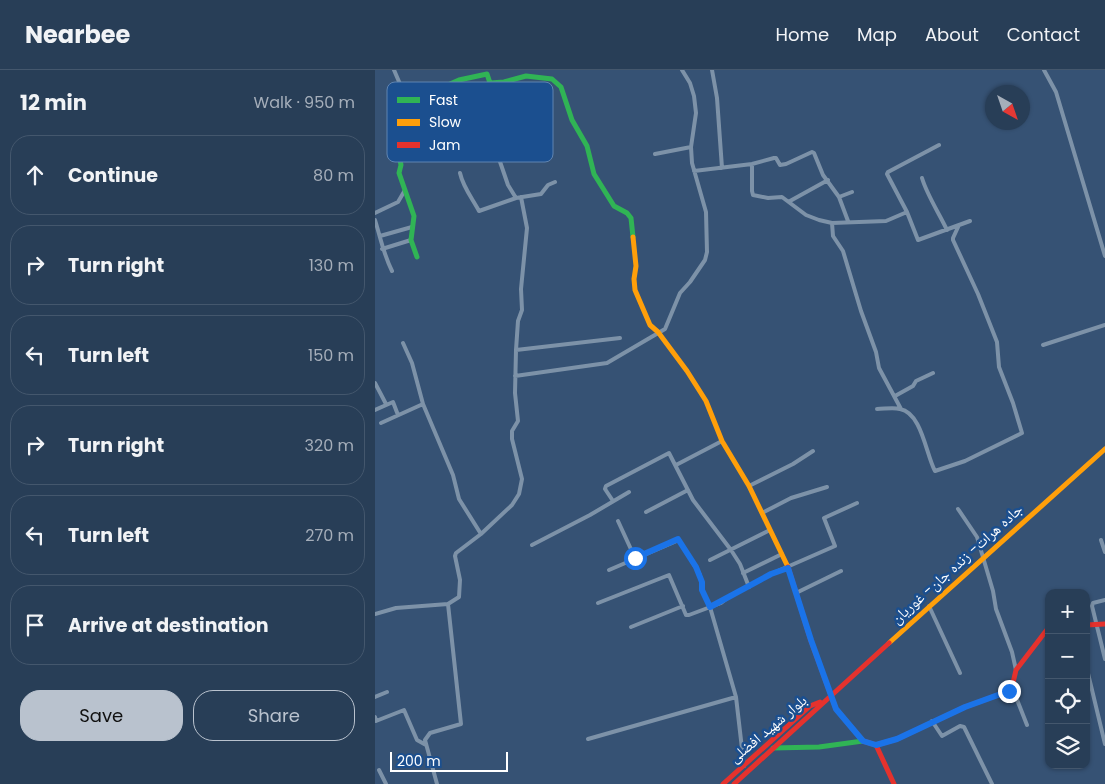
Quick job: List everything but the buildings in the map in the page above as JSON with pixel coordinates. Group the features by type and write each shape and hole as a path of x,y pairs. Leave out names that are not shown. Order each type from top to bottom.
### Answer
{"street":[{"path":"394,70 399,82"},
{"path":"515,376 607,363 665,328 680,293 705,260 707,252 706,212 692,163 691,148 696,113 694,96 690,83 682,70"},
{"path":"712,70 718,106 722,168"},
{"path":"1044,70 1056,92 1105,256"},
{"path":"454,82 487,74 490,82"},
{"path":"503,82 526,76 552,79 561,87 572,120 587,146 594,174 614,206 620,211 627,213 631,218 636,266 633,280 635,290 650,325 658,332 687,371 706,401 723,441 749,486 788,568 829,697 836,709 863,741"},
{"path":"939,145 887,172 907,212 918,240 970,221"},
{"path":"655,154 691,148"},
{"path":"694,171 752,164 774,158 776,158 780,165 812,152 823,175 829,180 839,197 848,221"},
{"path":"401,162 399,174 414,216 411,240 417,258"},
{"path":"375,614 396,608 448,604 459,597 456,553 481,534 512,505 519,494 522,478 512,438 512,430 518,420 515,376 516,350 518,321 522,310 521,289 527,228 519,198 508,184 500,162"},
{"path":"752,164 753,195 768,198 782,196 806,215 819,220 832,223 887,221 907,212"},
{"path":"460,173 462,184 471,195 479,211 519,198 541,194 548,186 555,182"},
{"path":"922,178 925,190 934,202 947,230"},
{"path":"790,201 829,180"},
{"path":"375,213 398,202 405,190"},
{"path":"839,197 852,192"},
{"path":"375,220 382,249 392,271"},
{"path":"832,223 833,236 843,251 861,311 876,352 879,368 901,409"},
{"path":"877,409 901,409 911,415 917,424 935,471 965,461 1022,433 999,367 997,342 978,294 953,240 959,225"},
{"path":"380,236 412,227"},
{"path":"382,249 411,240"},
{"path":"1043,345 1105,324"},
{"path":"516,350 620,338"},
{"path":"403,343 412,363 423,404 453,475 459,499 481,534"},
{"path":"895,396 933,372"},
{"path":"375,383 386,404"},
{"path":"375,410 393,402 397,415"},
{"path":"381,423 423,404"},
{"path":"676,466 723,441"},
{"name":"جاده هرات- زنده جان- غوریان","path":"829,697 1105,449"},
{"path":"749,486 793,464 813,451"},
{"path":"613,501 605,486 668,453 670,454 693,500 731,550 749,587"},
{"path":"762,513 791,498 827,488"},
{"path":"645,512 688,490"},
{"path":"532,545 629,492"},
{"path":"598,603 667,575 670,576 687,616 710,607 835,546 824,518 857,503"},
{"path":"958,510 973,530 993,591 997,609 1012,652 1015,670 1012,687 1027,725"},
{"path":"618,522 635,558"},
{"path":"710,560 770,530"},
{"path":"609,570 678,539 696,567 702,582 702,590 710,607 736,697 744,766"},
{"path":"1101,540 1105,552"},
{"path":"743,573 782,554"},
{"path":"797,593 841,570"},
{"path":"1105,600 1092,604 1095,625 1105,659"},
{"path":"437,784 425,740 430,733 461,724 448,604"},
{"path":"631,627 683,606"},
{"path":"929,606 960,673"},
{"path":"1090,626 1105,624"},
{"path":"1015,670 1045,632"},
{"path":"1089,679 1105,744"},
{"path":"773,748 819,747 863,741 876,745 897,739 965,707 1009,691 1012,687"},
{"path":"375,697 387,692"},
{"path":"588,739 736,697"},
{"name":"بلوار شهید افضلی","path":"733,784 829,697"},
{"name":"بلوار شهید افضلی","path":"722,784 810,706 829,697"},
{"path":"375,717 376,721 403,710 417,740 426,745"},
{"path":"933,721 942,736 960,726 964,727 992,784"},
{"path":"876,745 894,784"},
{"path":"379,770 386,784"}],"traffic: fast":[{"path":"454,82 487,74 490,82"},
{"path":"504,82 526,76 552,79 561,87 572,120 587,146 594,174 614,206 627,213 631,218 633,237"},
{"path":"400,162 399,173 414,216 411,240 417,257"},
{"path":"773,748 819,747 863,741"}],"traffic: slow":[{"path":"633,237 636,266 635,290 650,325 658,332 687,371 706,401 722,441 749,486 788,567"},
{"path":"889,643 1105,449"}],"traffic: jam":[{"path":"788,567 811,641 836,709 863,741 876,745 894,784"},
{"path":"1090,625 1105,624"},
{"path":"876,745 897,739 965,707 1009,691 1012,687 1016,670 1045,632"},
{"path":"734,784 889,643"},
{"path":"723,784 810,706 820,702"}],"route":[{"path":"635,558 678,539 696,567 702,582 702,590 710,607 721,603 730,596 771,574 788,568 836,709 863,741 876,745 897,739 965,707 1009,691"}]}
